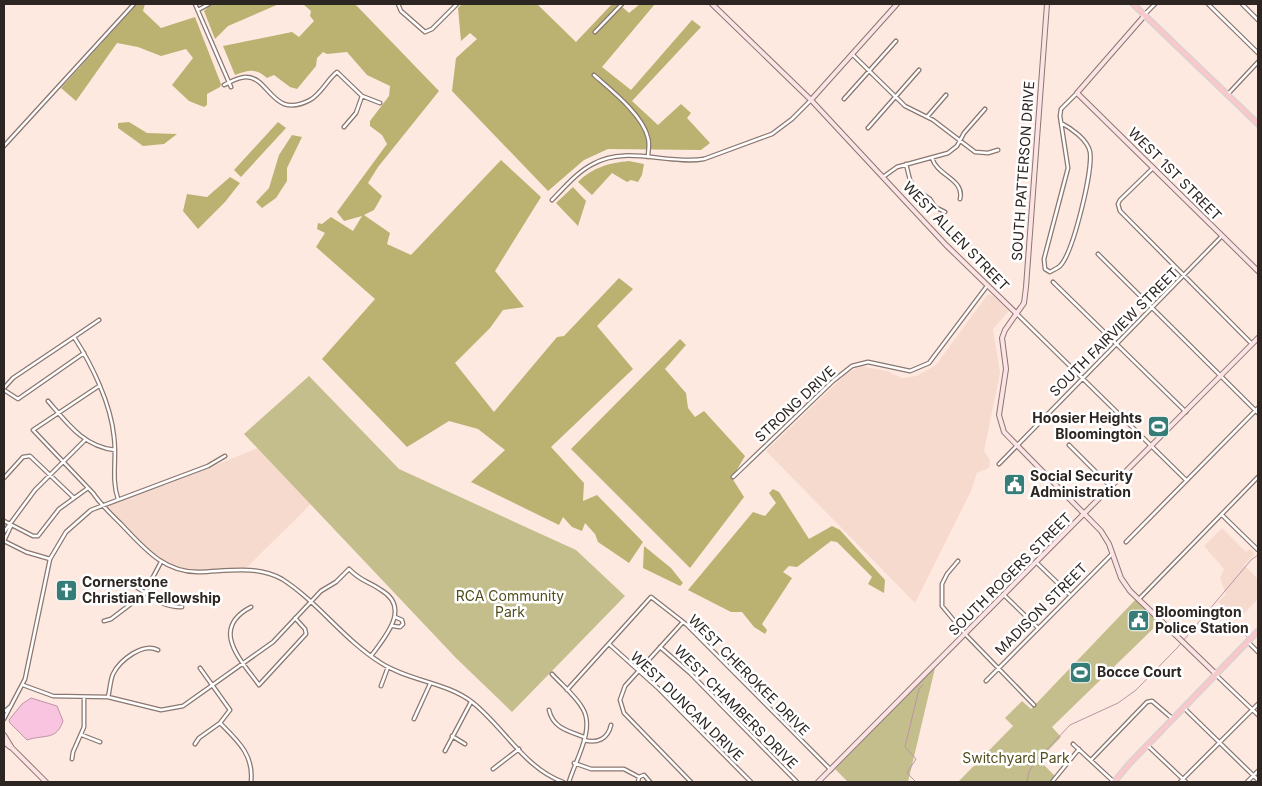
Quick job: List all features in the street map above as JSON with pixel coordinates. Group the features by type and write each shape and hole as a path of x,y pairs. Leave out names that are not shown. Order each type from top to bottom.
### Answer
{"main road":[{"path":"1133,4 1258,124"},
{"path":"1114,782 1147,745 1258,631"}],"street":[{"path":"4,146 134,4"},
{"path":"195,4 231,87"},
{"path":"198,10 209,4"},
{"path":"398,4 401,10 421,30 428,32 457,4"},
{"path":"595,32 622,4"},
{"name":"WEST ALLEN STREET","path":"712,4 811,100 946,245 1186,480"},
{"path":"552,200 582,170 594,163 609,158 627,156 692,161 755,142 786,124 811,100 897,4"},
{"name":"SOUTH PATTERSON DRIVE","path":"1047,4 1024,303 1005,330 1002,338 1006,369 999,410 1004,432 1016,447 1106,538 1123,582 1216,674"},
{"path":"1061,123 1071,128 1084,140 1090,151 1085,193 1070,246 1061,266 1050,272 1045,269 1044,259 1068,168 1061,123 1061,109 1155,4"},
{"path":"1208,4 1258,52"},
{"path":"1243,4 1258,20"},
{"path":"844,99 896,41"},
{"path":"853,55 904,106 938,123 960,142 980,153 998,150"},
{"path":"1228,95 1258,62"},
{"path":"868,128 919,70"},
{"path":"224,86 242,78 251,78 280,102 295,106 314,98 337,72 362,96 380,103"},
{"path":"594,75 622,101 644,128 649,140 648,158"},
{"name":"WEST 1ST STREET","path":"1077,93 1258,271"},
{"path":"927,117 946,95"},
{"path":"344,127 356,113 362,96"},
{"path":"883,177 896,167 948,153 960,142 964,133 985,110"},
{"path":"932,158 940,171 959,186 962,194 960,199"},
{"path":"906,164 914,188 930,199 935,207 945,212"},
{"path":"1153,168 1118,204 1120,211 1252,344"},
{"name":"SOUTH FAIRVIEW STREET","path":"999,464 1222,236"},
{"path":"1098,254 1220,377 1257,411 1126,542"},
{"path":"1054,282 1186,412"},
{"name":"STRONG DRIVE","path":"733,477 833,381 852,366 868,362 910,371 929,363 987,286"},
{"path":"84,353 18,399 4,389 13,378 99,320"},
{"path":"74,337 84,353 99,386 112,423 115,450 113,483 118,499"},
{"name":"SOUTH ROGERS STREET","path":"818,782 1085,515 1258,338"},
{"path":"99,386 33,430 88,488 101,505 161,562 186,571 246,570 268,573 288,583 354,644 371,656 388,667 430,684 451,690 471,702 544,774 563,782"},
{"path":"48,401 85,440 100,448 115,450"},
{"path":"4,532 35,490 85,440"},
{"path":"1069,445 1111,487"},
{"path":"4,478 23,457 30,456 74,498"},
{"path":"4,718 14,703 22,685 50,560 66,532 83,516 101,505 202,469 225,456"},
{"path":"1139,599 1258,477"},
{"path":"4,521 38,536 53,515 88,488"},
{"path":"1221,514 1257,549"},
{"path":"10,525 12,528 4,541 26,552 50,560"},
{"name":"MADISON STREET","path":"986,681 1037,627 1112,554"},
{"path":"958,561 946,574 941,594 942,606 965,634 1034,705"},
{"path":"104,621 111,619 144,594 161,562"},
{"path":"1037,563 1070,594"},
{"path":"22,685 53,696 108,697 161,710 183,706 273,642 310,603 349,568 362,581 387,594 394,606 395,618 393,626 371,656"},
{"path":"119,582 128,582 155,601 174,607 182,606"},
{"path":"1004,595 1037,627"},
{"name":"WEST CHEROKEE DRIVE","path":"609,644 651,597 683,622 831,770"},
{"path":"250,606 239,616 229,632 231,644 259,685 306,634 305,628 295,618"},
{"path":"393,626 398,627 403,624 400,619 395,618"},
{"path":"683,622 625,686 620,700 622,710 635,726 691,782"},
{"path":"1248,642 1258,652"},
{"path":"566,690 609,644"},
{"name":"WEST DUNCAN DRIVE","path":"609,644 639,670 751,782"},
{"path":"108,697 113,674 121,663 146,647 152,646 158,650"},
{"name":"WEST CHAMBERS DRIVE","path":"660,647 797,782"},
{"path":"381,686 388,667"},
{"path":"195,744 199,738 220,723 230,710 200,668"},
{"path":"552,674 585,713 587,723 584,738 569,782"},
{"path":"1216,674 1258,715"},
{"path":"414,719 430,684"},
{"path":"72,760 73,752 82,735 84,697"},
{"path":"1091,760 1147,702 1152,700 1173,719"},
{"path":"445,751 471,702"},
{"path":"4,712 14,703"},
{"path":"1147,745 1183,781 1258,704"},
{"path":"1184,708 1258,780"},
{"path":"549,710 556,725 593,742 601,740 608,733 611,725"},
{"path":"220,723 248,755 252,771 251,782"},
{"path":"4,735 12,748"},
{"path":"82,735 100,742"},
{"path":"452,736 465,744"},
{"path":"4,742 46,782"},
{"path":"1073,744 1114,782"},
{"path":"494,769 519,749"},
{"path":"1054,782 1079,749"},
{"path":"574,763 591,769 624,769 639,777 643,775 650,782"},
{"path":"1247,782 1258,771"},
{"path":"638,782 639,777"}],"shaded area":[{"path":"137,4 145,4 143,11 161,28 195,17 221,84 220,87 207,94 207,105 204,107 189,101 172,85 193,58 186,49 161,56 138,47 117,43 76,101 61,88"},
{"path":"211,4 279,4 228,26 215,39 204,11"},
{"path":"303,4 355,4 439,91 378,167 368,183 382,196 374,210 364,215 390,233 387,244 411,255 501,160 541,197 495,271 524,307 503,310 490,328 455,363 494,412 557,337 564,336 619,278 633,289 597,326 633,369 551,447 584,483 583,501 597,495 643,542 629,563 598,542 595,534 585,523 582,531 572,527 563,517 559,525 471,482 505,450 478,429 449,421 407,447 322,359 375,299 316,247 325,233 317,229 318,223 322,224 331,217 353,231 362,216 344,221 337,212 387,144 382,135 370,126 370,121 389,96 390,86 367,75 347,52 327,54 323,52 317,58 316,66 297,89 290,87 274,75 267,78 256,71 252,71 235,75 223,46 292,32 299,37 314,21 310,16 311,11"},
{"path":"462,4 537,4 576,42 612,4 619,4 629,13 640,4 655,4 602,67 631,90 692,20 701,27 632,101 658,125 681,104 691,113 687,118 710,143 701,150 608,149 584,160 548,191 452,91 456,58 477,39 470,33 461,41 458,8"},
{"path":"129,122 147,133 177,134 164,144 143,146 118,128 118,123"},
{"path":"278,122 286,128 241,177 234,170"},
{"path":"292,135 302,137 287,168 287,181 276,198 262,208 256,202 269,188 279,155"},
{"path":"629,161 644,164 642,175 638,182 631,180 627,182 612,173 592,195 578,182 589,173 602,167"},
{"path":"230,177 240,183 225,202 198,229 183,211 187,194 207,197"},
{"path":"573,187 586,201 578,226 556,203"},
{"path":"988,294 994,296 1009,311 993,329 1000,373 984,451 990,460 989,468 977,473 971,491 915,603 766,451 847,373 861,366 887,371 902,378 916,376 936,365"},
{"path":"680,339 686,345 665,369 686,393 688,408 695,417 704,411 745,456 732,478 744,497 690,568 571,449"},
{"path":"258,448 311,504 244,570 186,572 161,561 101,504 166,485"},
{"path":"773,489 779,492 809,539 832,526 840,530 885,580 884,593 868,584 872,577 837,542 831,541 797,567 789,566 783,572 792,578 762,624 767,630 765,634 754,627 742,612 731,612 688,590 753,512 765,516 776,503 769,493"},
{"path":"1222,528 1246,552 1250,549 1255,554 1244,565 1258,579 1258,599 1237,621 1218,602 1226,594 1220,578 1224,569 1204,546"},
{"path":"644,546 671,568 683,583 680,586 643,568"},
{"path":"31,698 57,706 63,721 57,732 49,736 27,740 10,723 9,720 22,704"}],"green space":[{"name":"RCA Community Park","path":"309,376 399,469 576,550 625,596 512,712 456,658 244,434"},
{"name":"Switchyard Park","path":"1136,599 1159,623 1052,727 1061,737 1039,760 1055,776 1050,782 958,782 1013,726 1005,718 1022,701 1031,709"},
{"path":"935,668 908,782 848,782 835,769"}],"waterway":[{"path":"1027,782 1029,772 1034,763 1070,725 1118,703 1136,690 1177,648 1251,560 1258,555"},
{"path":"1212,607 1222,611 1247,637"},
{"path":"916,782 907,773 916,759 905,747 919,689 923,685"}],"place":[{"name":"Hoosier Heights Bloomington","path":"1158,426"},
{"name":"Social Security Administration","path":"1014,484"},
{"name":"Cornerstone Christian Fellowship","path":"66,590"},
{"name":"Bloomington Police Station","path":"1139,620"},
{"name":"Bocce Court","path":"1081,672"}]}
